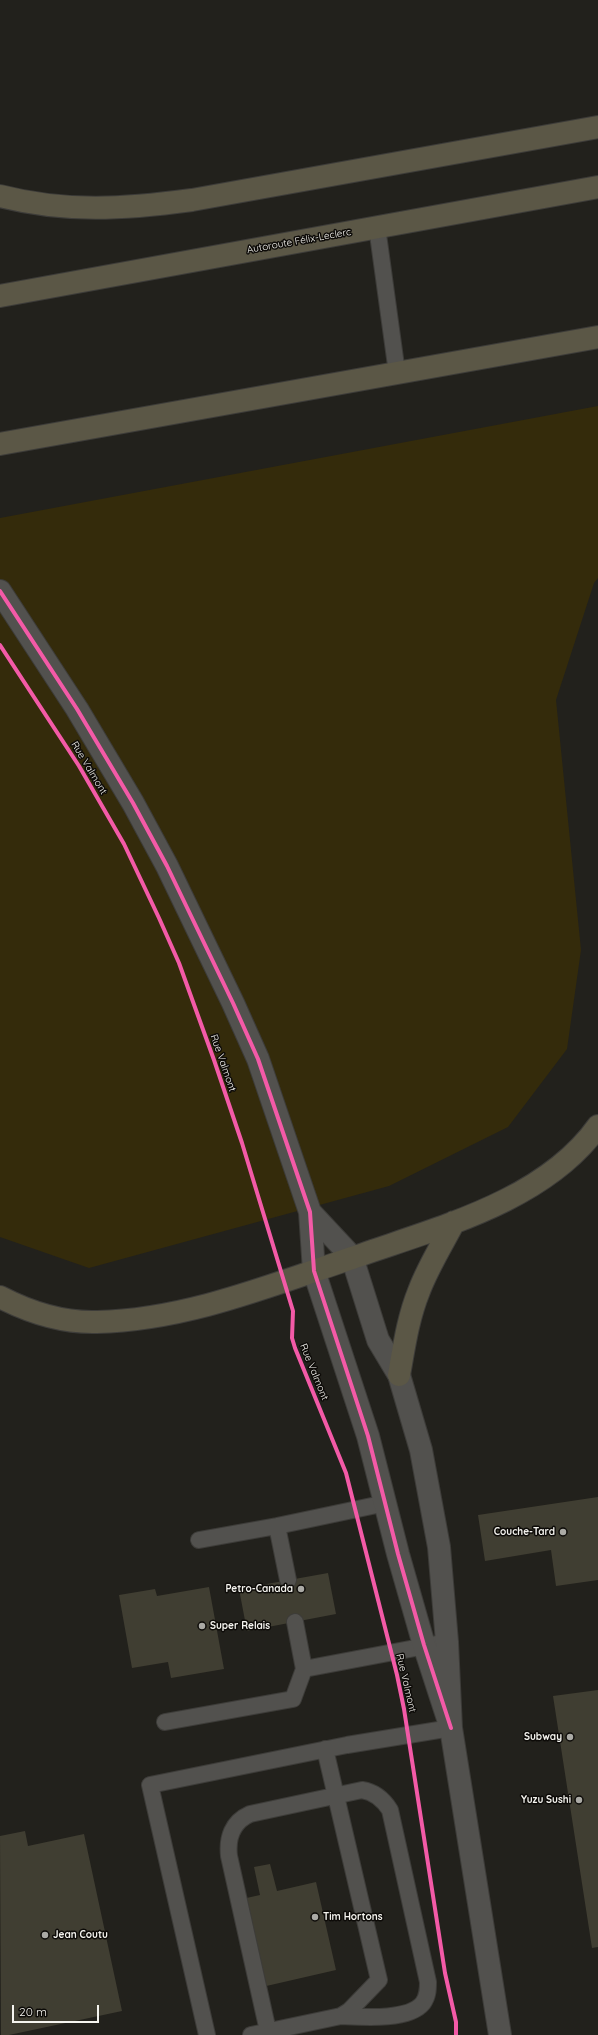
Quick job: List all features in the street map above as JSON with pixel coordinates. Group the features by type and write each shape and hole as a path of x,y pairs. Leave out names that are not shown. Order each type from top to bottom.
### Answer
{"highway":[{"path":"0,196 23,202 72,208 108,209 158,204 598,128"},
{"name":"Autoroute Félix-Leclerc","path":"0,296 598,187"},
{"path":"0,444 598,338"},
{"path":"0,1297 22,1308 68,1320 96,1322 142,1320 212,1304 314,1271 454,1222 503,1200 555,1170 584,1144 598,1126"},
{"path":"399,1375 409,1319 418,1292 430,1266 454,1222"}],"street":[{"name":"Rue Valmont","path":"0,591 42,654 133,803 167,866 233,1003 258,1059 310,1212 314,1271 368,1436 398,1554 424,1645 451,1728"},
{"name":"Rue Valmont","path":"310,1212 352,1257 378,1340 399,1375 421,1450 439,1547 447,1642 451,1728 500,2035"}],"lane":[{"path":"377,227 398,373"},
{"path":"199,1540 277,1526 386,1503"},
{"path":"277,1526 288,1580"},
{"path":"165,1722 293,1699 304,1669 295,1622"},
{"path":"304,1669 424,1645 447,1642"},
{"path":"207,2035 150,1785 326,1749 451,1728"},
{"path":"326,1749 379,1980 341,2016"},
{"path":"251,2035 341,2016 377,2017 410,2011 418,2008 427,1994 428,1982 390,1810 382,1799 370,1791 362,1790 250,1814 243,1818 230,1833 228,1843 229,1856 268,2031"}],"shaded area":[{"path":"598,406 598,578 594,583 556,700 581,950 567,1049 508,1127 389,1186 89,1268 0,1237 0,518"}],"building":[{"path":"598,1497 598,1580 556,1586 551,1550 485,1561 478,1515"},
{"path":"328,1573 336,1614 247,1631 239,1589"},
{"path":"209,1587 224,1669 171,1678 168,1662 132,1668 119,1595 155,1589 157,1596"},
{"path":"598,1690 598,1947 592,1948 553,1696"},
{"path":"25,1831 28,1846 84,1834 122,2011 9,2035 1,2035 0,1836"},
{"path":"270,1864 277,1891 316,1882 336,1970 262,1987 242,1899 260,1895 254,1867"}],"cycle path":[{"path":"0,591 77,709 133,803 167,866 233,1003 258,1059 310,1212 314,1271 368,1436 398,1554 424,1645 451,1728"},
{"path":"0,645 79,766 124,844 179,963 242,1143 293,1311 292,1338 295,1348 346,1473 397,1675 404,1709 445,1973 456,2022 456,2035"}],"place":[{"name":"Couche-Tard","path":"563,1532"},
{"name":"Petro-Canada","path":"301,1589"},
{"name":"Super Relais","path":"202,1626"},
{"name":"Subway","path":"570,1737"},
{"name":"Yuzu Sushi","path":"579,1800"},
{"name":"Tim Hortons","path":"315,1917"},
{"name":"Jean Coutu","path":"45,1935"}]}
